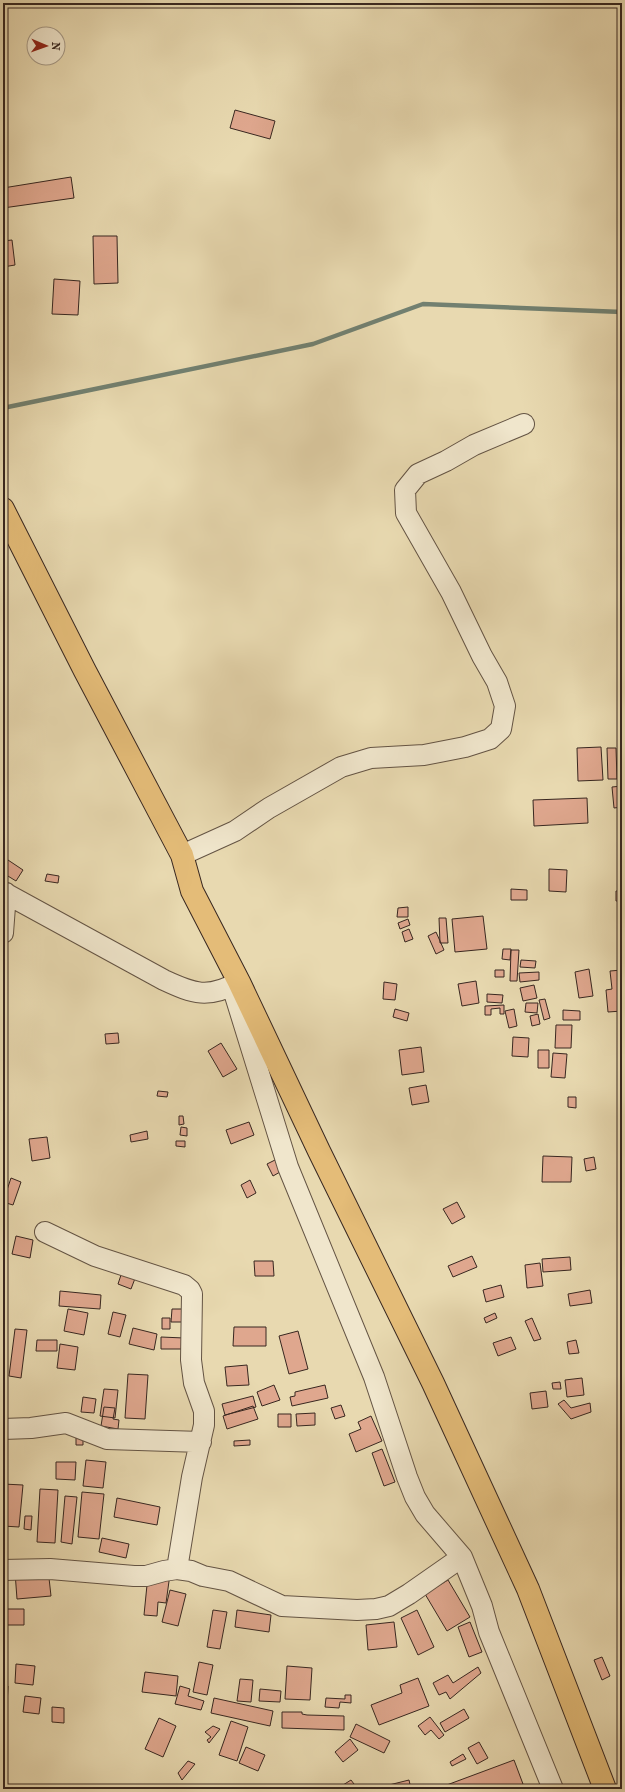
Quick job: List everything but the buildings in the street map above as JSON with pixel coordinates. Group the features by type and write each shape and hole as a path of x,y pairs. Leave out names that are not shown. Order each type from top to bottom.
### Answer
{"highway":[{"path":"3,508 85,671 182,855 192,891 235,984 433,1383 528,1589 605,1789"}],"street":[{"path":"182,855 235,830 341,766 371,758 424,755 465,747 490,739 501,729 505,706 497,682 482,656 451,592 406,513 405,490 418,474 446,461 474,445 524,424"},
{"path":"3,933 4,892 164,980 186,990 201,994 235,984 288,1167 374,1377 407,1477 415,1497 425,1514 462,1557 482,1606 489,1632 553,1789"},
{"path":"45,1232 95,1256 184,1285 190,1290 192,1299 190,1333 191,1360 194,1383 204,1411 204,1425 192,1477 177,1569"},
{"path":"3,1429 31,1428 66,1423 107,1439 201,1442"},
{"path":"3,1570 50,1569 146,1576 177,1569 192,1571 203,1576 229,1581 282,1606 357,1610 376,1609 389,1606 462,1557"}],"waterway":[{"path":"3,408 313,344 423,304 622,312"}]}
